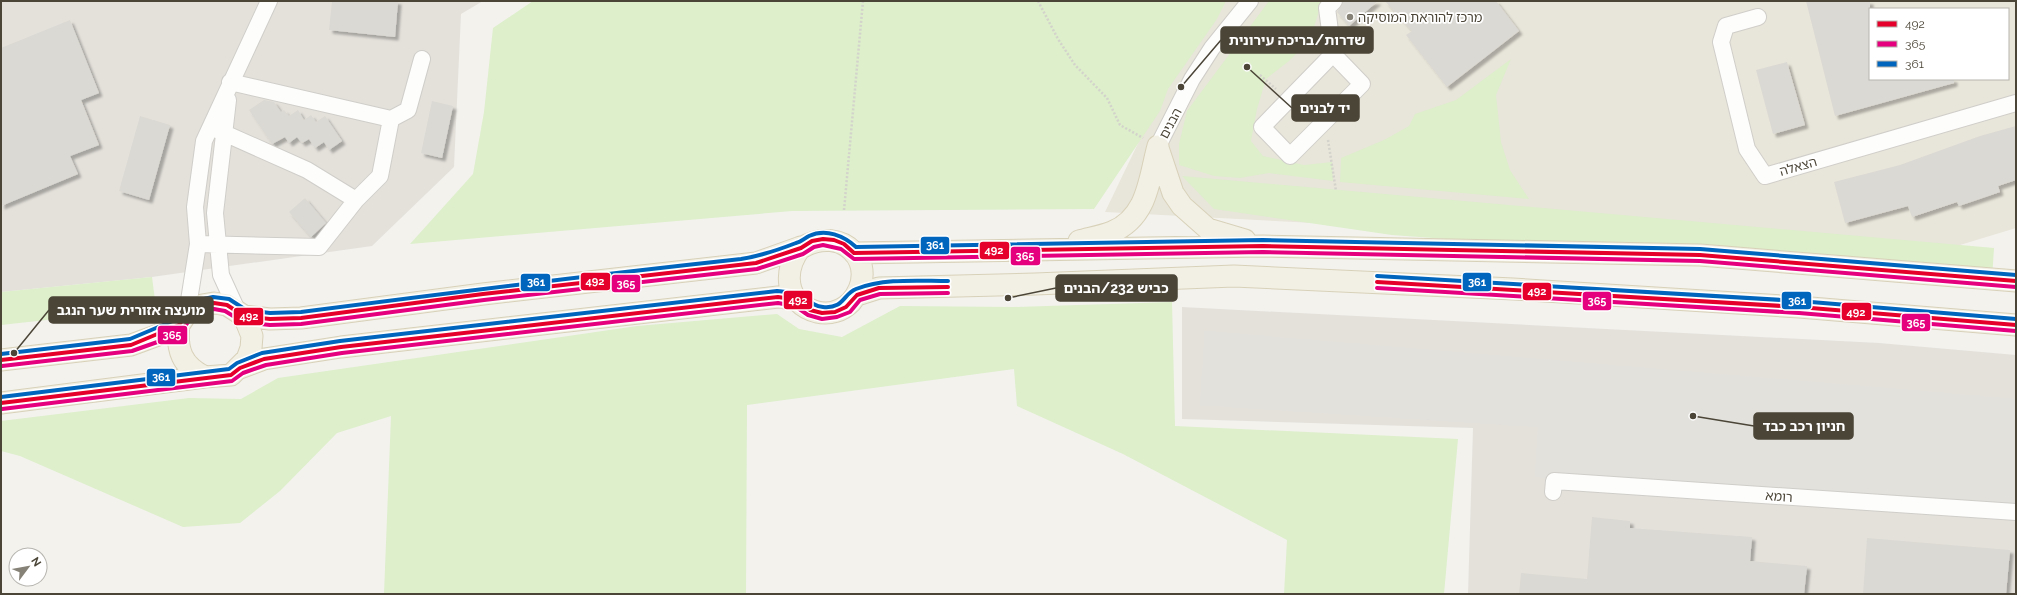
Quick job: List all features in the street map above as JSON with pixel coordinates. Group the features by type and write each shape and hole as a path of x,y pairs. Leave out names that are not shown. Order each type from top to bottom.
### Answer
{"main road":[{"path":"1158,146 1164,169 1173,193 1187,210 1208,229 1263,246"},
{"path":"1048,249 1112,232 1128,223 1140,210 1148,193 1158,146"},
{"path":"1,360 131,345 161,334 202,305 214,303 227,305 241,313 270,319 301,318 483,294 756,263 801,247 812,241 823,239 834,240 844,244 854,253 860,263 862,275 861,288 846,307 830,313 810,310 792,293 789,281 789,269 793,257 801,247"},
{"path":"854,253 1263,246 1700,256 2016,281"},
{"path":"857,295 879,288 1036,284 1234,276 1513,289 1799,307 2016,325"},
{"path":"240,368 264,359 364,345 778,297 798,300"},
{"path":"1,403 231,375 240,368 247,359 251,348 252,336 241,313"},
{"path":"183,319 178,348 188,367 205,377"}],"street":[{"path":"241,313 221,275 215,213 217,129 230,82 269,1"},
{"name":"הבנים","path":"1158,146 1192,79 1212,48 1250,1"},
{"path":"1333,54 1262,127 1290,156 1362,84 1333,54 1327,8 1334,1"},
{"name":"הצאלה","path":"1758,17 1726,26 1721,42 1747,150 1765,176 2016,103"},
{"path":"230,82 391,119 408,110 422,59"},
{"path":"198,244 319,248 356,200 380,176 391,119"},
{"path":"217,129 307,170 356,200"},
{"path":"183,319 198,244 195,207 204,141 217,129"},
{"name":"רומא","path":"1553,492 1554,481 2016,512"}],"path":[{"path":"844,210 863,1"},
{"path":"1038,1 1058,39 1075,65 1107,98 1120,126 1158,146"},
{"path":"1328,137 1336,191"}],"shaded area":[{"path":"1,1 483,1 461,14 454,167 372,246 152,277 1,292"},
{"path":"1216,1 2016,1 2016,228 1927,255 1105,212 1182,52"},
{"path":"1182,307 1879,343 2016,355 2016,594 1468,594 1473,428 1182,419"},
{"path":"1205,331 2016,399 2016,507 1535,477 1538,427 1200,405"}],"green space":[{"path":"533,1 1226,1 1217,19 1168,89 1160,111 1094,209 792,211 410,244 473,174 484,112 493,28"},
{"path":"1269,1 1322,1 1310,40 1289,61 1266,79 1257,109 1251,141 1263,156 1304,165 1332,162 1333,181 1269,173 1240,178 1214,176 1179,165 1179,144 1187,111"},
{"path":"1511,59 1496,95 1501,142 1510,170 1529,199 1340,182 1341,158 1384,140 1409,126 1415,114 1456,100"},
{"path":"1182,176 1994,248 1992,279 1392,235 1214,209"},
{"path":"152,277 156,308 1,325 1,292"},
{"path":"1172,302 1175,426 1458,439 1444,594 1284,594 1287,540 1123,454 1017,406 1014,369 747,405 746,594 384,594 391,416 337,433 280,491 240,523 183,527 20,456 1,451 1,421 189,398 241,399 278,378 637,326 777,314 799,329 842,337 900,306 1014,307"}],"building":[{"path":"332,1 398,1 395,37 329,30"},
{"name":"מרכז להוראת המוסיקה","path":"1343,1 1378,1 1349,26 1337,12"},
{"path":"1385,1 1496,1 1519,31 1447,87 1406,35 1412,31"},
{"path":"1806,1 1870,1 1869,80 1954,80 1954,83 1835,116"},
{"path":"70,20 99,93 81,100 99,145 70,156 78,174 1,206 1,48"},
{"path":"1787,62 1805,125 1773,134 1756,70"},
{"path":"264,100 274,102 281,112 284,110 289,116 298,110 304,120 311,115 316,122 325,116 342,141 329,150 324,142 315,148 309,139 302,143 297,137 289,143 285,137 272,144 249,110"},
{"path":"432,101 453,106 442,158 421,153"},
{"path":"140,116 170,125 149,200 119,191"},
{"path":"2016,126 2016,180 1998,186 2000,192 1959,206 1957,202 1912,217 1908,206 1845,223 1834,182 1900,165 1980,136"},
{"path":"305,198 326,223 311,237 289,212"},
{"path":"1592,517 1630,521 1630,528 1752,537 1750,561 1807,566 1804,594 1519,594 1521,573 1587,579"},
{"path":"1867,538 2010,550 2006,594 1863,594"}],"transit line":[{"name":"361","path":"1,354 130,339 175,320 183,308 199,300 213,297 229,299 246,310 270,313 301,312 521,284 741,259 776,250 800,242 809,236 822,233 834,234 856,247 1263,240 1700,249 2016,275"},
{"name":"492","path":"1,360 131,345 179,325 187,313 202,305 214,303 227,305 244,316 270,319 301,318 483,294 756,263 801,248 812,241 823,239 834,240 844,244 854,253 1263,246 1700,255 2016,281"},
{"name":"365","path":"2,366 132,351 163,340 182,330 191,318 204,311 214,309 225,311 243,322 270,325 301,324 484,300 757,269 803,254 814,247 823,245 841,249 854,259 1263,252 1700,261 2016,287"},
{"name":"361","path":"1377,276 1799,301 2016,319"},
{"name":"361","path":"1,397 229,369 237,363 262,353 340,341 777,291 799,294 816,305 830,307 839,304 852,291 867,285 901,281 948,281"},
{"name":"492","path":"1377,282 1799,307 2016,325"},
{"name":"492","path":"1,403 231,375 240,368 264,359 341,347 778,297 798,300 810,310 822,313 835,312 846,307 857,295 879,288 948,287"},
{"name":"365","path":"1377,288 1799,313 2016,331"},
{"name":"365","path":"2,409 232,381 243,373 266,365 342,353 778,303 795,306 808,315 822,319 837,317 850,312 860,300 880,294 948,293"}],"place":[{"name":"מרכז להוראת המוסיקה","path":"1350,17"},
{"name":"יד לבנים","path":"1247,67"},
{"name":"שדרות/בריכה עירונית","path":"1181,87"},
{"name":"כביש 232/הבנים","path":"1008,298"},
{"name":"מועצה אזורית שער הנגב","path":"14,353"},
{"name":"חניון רכב כבד","path":"1693,416"}]}
